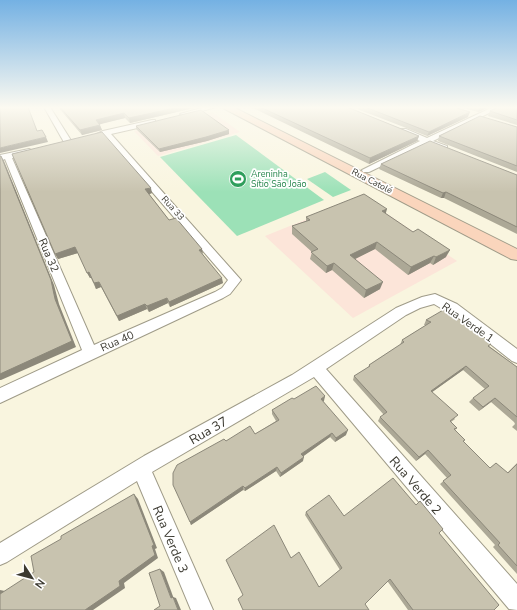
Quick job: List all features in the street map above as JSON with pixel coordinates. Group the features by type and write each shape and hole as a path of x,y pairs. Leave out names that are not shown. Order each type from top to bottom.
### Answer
{"street":[{"path":"64,135 68,142"},
{"path":"91,137 97,135"},
{"name":"Rua 33","path":"108,135 232,276 235,280 232,285"},
{"name":"Rua Catolé","path":"282,135 517,255"},
{"name":"Rua Catolé","path":"297,135 517,244"},
{"path":"413,135 454,152"},
{"path":"366,170 436,135"},
{"path":"4,157 39,149"},
{"name":"Rua 32","path":"4,157 90,353"},
{"name":"Rua 40","path":"0,396 90,353 220,295 232,285"},
{"name":"Rua Verde 1","path":"415,304 426,300 435,299 449,305 517,357"},
{"name":"Rua 37","path":"0,555 141,468 316,369 360,337 415,304"},
{"name":"Rua Verde 2","path":"316,369 517,601"},
{"name":"Rua Verde 3","path":"141,468 202,610"}],"shaded area":[{"path":"138,135 228,135 158,156"},
{"path":"362,197 457,261 353,318 265,236"}],"green space":[{"name":"Areninha Sítio São João","path":"237,135 324,200 237,236 160,157"},
{"path":"325,172 351,190 333,197 307,179"}],"building":[{"path":"0,135 45,135 46,137 0,148"},
{"path":"88,135 105,135 151,188 145,189 169,220 176,218 202,249 199,250 222,278 169,302 167,298 147,306 145,304 117,316 99,282 94,283 89,272 87,273 75,247 55,254 12,154"},
{"path":"145,135 211,135 206,137 159,149"},
{"path":"321,135 419,136 370,158"},
{"path":"517,135 517,166 439,136"},
{"path":"430,141 517,175 517,227 446,192 443,193 381,164"},
{"path":"0,156 51,280 55,299 72,341 0,374"},
{"path":"364,194 387,209 382,211 413,232 418,229 450,250 411,267 377,242 350,255 383,282 366,290 334,263 327,266 311,252 318,249 292,226 310,220 306,217"},
{"path":"445,309 483,336 491,344 488,346 517,367 517,417 495,398 483,407 473,398 489,386 466,366 431,391 458,415 450,421 457,428 454,429 465,440 463,441 490,468 496,463 508,473 517,464 517,566 498,545 500,543 443,481 451,475 428,450 419,457 380,417 387,412 354,376 404,342 402,340 431,322 426,320"},
{"path":"316,386 325,396 321,399 348,430 336,438 332,433 301,454 304,457 281,473 277,467 245,488 243,486 190,522 173,485 173,473 177,465 224,439 226,441 250,426 255,434 279,420 272,410"},
{"path":"393,478 416,505 420,501 443,529 439,533 499,605 494,610 413,610 390,579 365,604 369,610 243,610 238,599 243,595 226,560 274,525 291,558 299,552 319,587 342,568 306,512 329,495 344,516"},
{"path":"134,494 154,545 152,546 155,555 119,581 120,586 85,610 0,610 0,594 34,572 31,556 61,539 61,536"},
{"path":"160,569 171,598 173,597 178,610 154,610 160,606 149,573"}],"place":[{"name":"Areninha Sítio São João","path":"238,179"}]}
